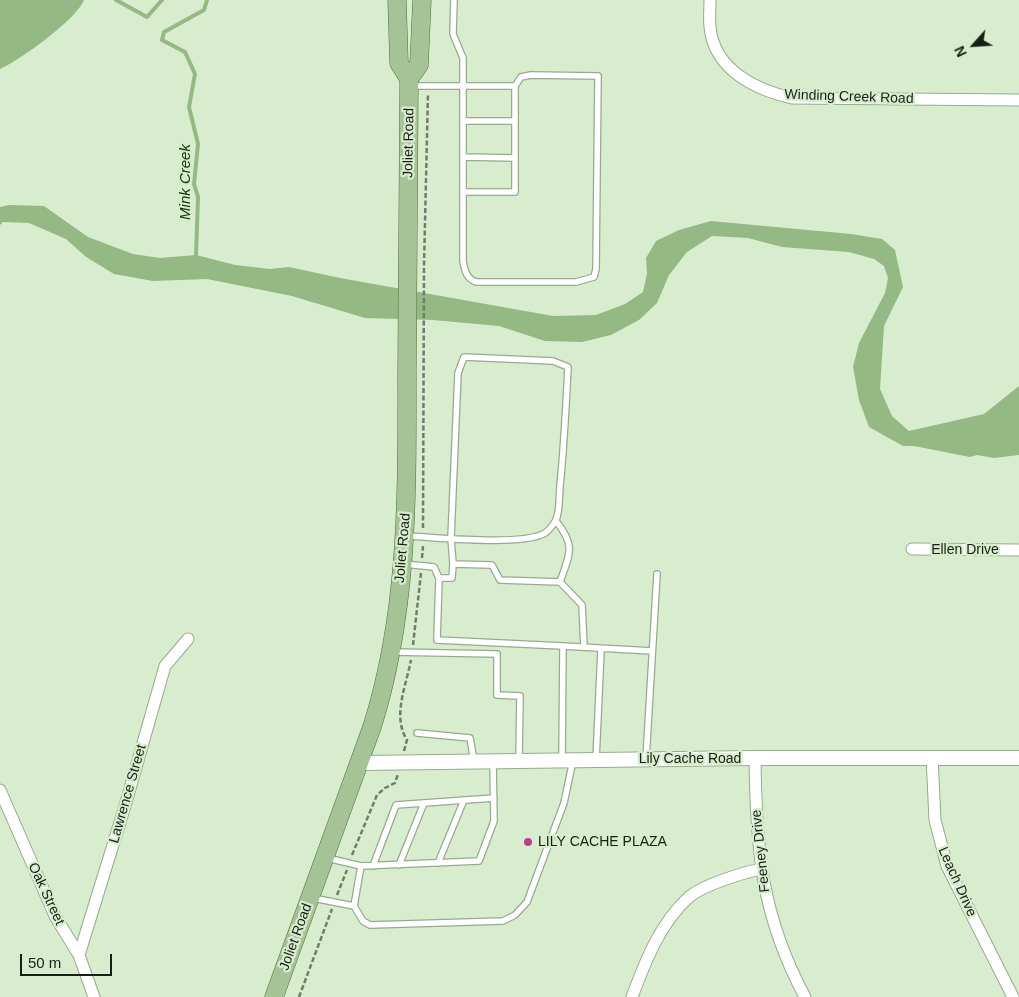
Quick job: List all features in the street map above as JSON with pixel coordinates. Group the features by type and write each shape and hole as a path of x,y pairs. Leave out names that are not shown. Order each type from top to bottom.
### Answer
{"main road":[{"name":"Joliet Road","path":"274,997 360,763 384,690 406,536 416,350 416,264 409,82 398,63 398,0"},
{"name":"Joliet Road","path":"409,82 419,65 422,0"}],"street":[{"name":"Winding Creek Road","path":"710,0 710,29 718,50 729,68 746,82 767,92 792,98 1019,100"},
{"name":"Ellen Drive","path":"912,549 1019,550"},
{"name":"Lawrence Street","path":"79,955 125,806 165,666 188,639"},
{"name":"Leach Drive","path":"932,757 935,820 947,866 1013,997"},
{"name":"Lily Cache Road","path":"360,763 755,758 1019,758"},
{"name":"Feeney Drive","path":"755,758 760,869 767,903 778,939 805,997"},
{"name":"Oak Street","path":"0,790 54,916 79,955 94,997"},
{"path":"632,997 647,957 668,922 690,896 740,873 760,869"}],"lane":[{"path":"454,0 453,34 463,58 464,86 463,261 470,279 476,282 576,282 594,276 596,269 598,76 523,75 515,86 515,192 464,192"},
{"path":"409,82 429,86 515,86"},
{"path":"464,121 515,121"},
{"path":"464,157 515,158"},
{"path":"406,536 451,538 522,539 544,534 556,521 565,440 568,368 553,361 464,358 458,373 451,538 452,578 439,578"},
{"path":"556,521 565,532 571,545 560,582"},
{"path":"402,564 434,567 439,578 437,640 584,647 602,650 652,651"},
{"path":"453,564 492,565 500,580 560,582 582,605 584,647"},
{"path":"646,759 657,574"},
{"path":"361,866 354,906 364,921 370,925 503,920 515,915 527,902 564,803 567,760 563,646"},
{"path":"596,760 602,650"},
{"path":"390,652 496,654 497,695 520,696 519,760"},
{"path":"416,733 463,735 470,738 474,761"},
{"path":"325,858 361,866 479,861 494,821 493,761"},
{"path":"373,866 396,805 494,798"},
{"path":"438,863 464,800"},
{"path":"399,864 424,803"},
{"path":"311,898 354,906"}],"path":[{"path":"416,350 416,264 429,86"},
{"path":"299,997 372,805 381,790 396,783"}],"shaded area":[{"path":"0,0 84,0 71,18 46,39 9,65 0,69"},
{"path":"9,205 44,206 88,237 133,254 160,258 196,255 235,265 270,269 289,267 340,278 553,316 596,315 625,304 643,292 647,274 646,258 656,241 679,230 711,221 851,234 882,239 895,250 903,287 884,326 880,389 892,416 909,431 984,414 1019,386 1019,455 994,458 977,455 970,457 914,446 903,446 869,427 859,400 853,367 859,343 885,293 888,278 884,266 874,259 849,252 782,247 748,238 712,236 687,252 669,275 657,303 639,320 611,335 582,342 545,341 499,326 433,320 365,318 292,296 207,279 153,281 114,274 86,257 66,239 29,223 3,222 0,225 0,207"}],"waterway":[{"name":"Mink Creek","path":"116,0 147,17 162,0"},
{"name":"Mink Creek","path":"196,255 198,197 194,184 198,144 189,107 195,74 185,52 162,40 164,32 204,10 207,0"}],"place":[{"name":"LILY CACHE PLAZA","path":"528,842"}]}
